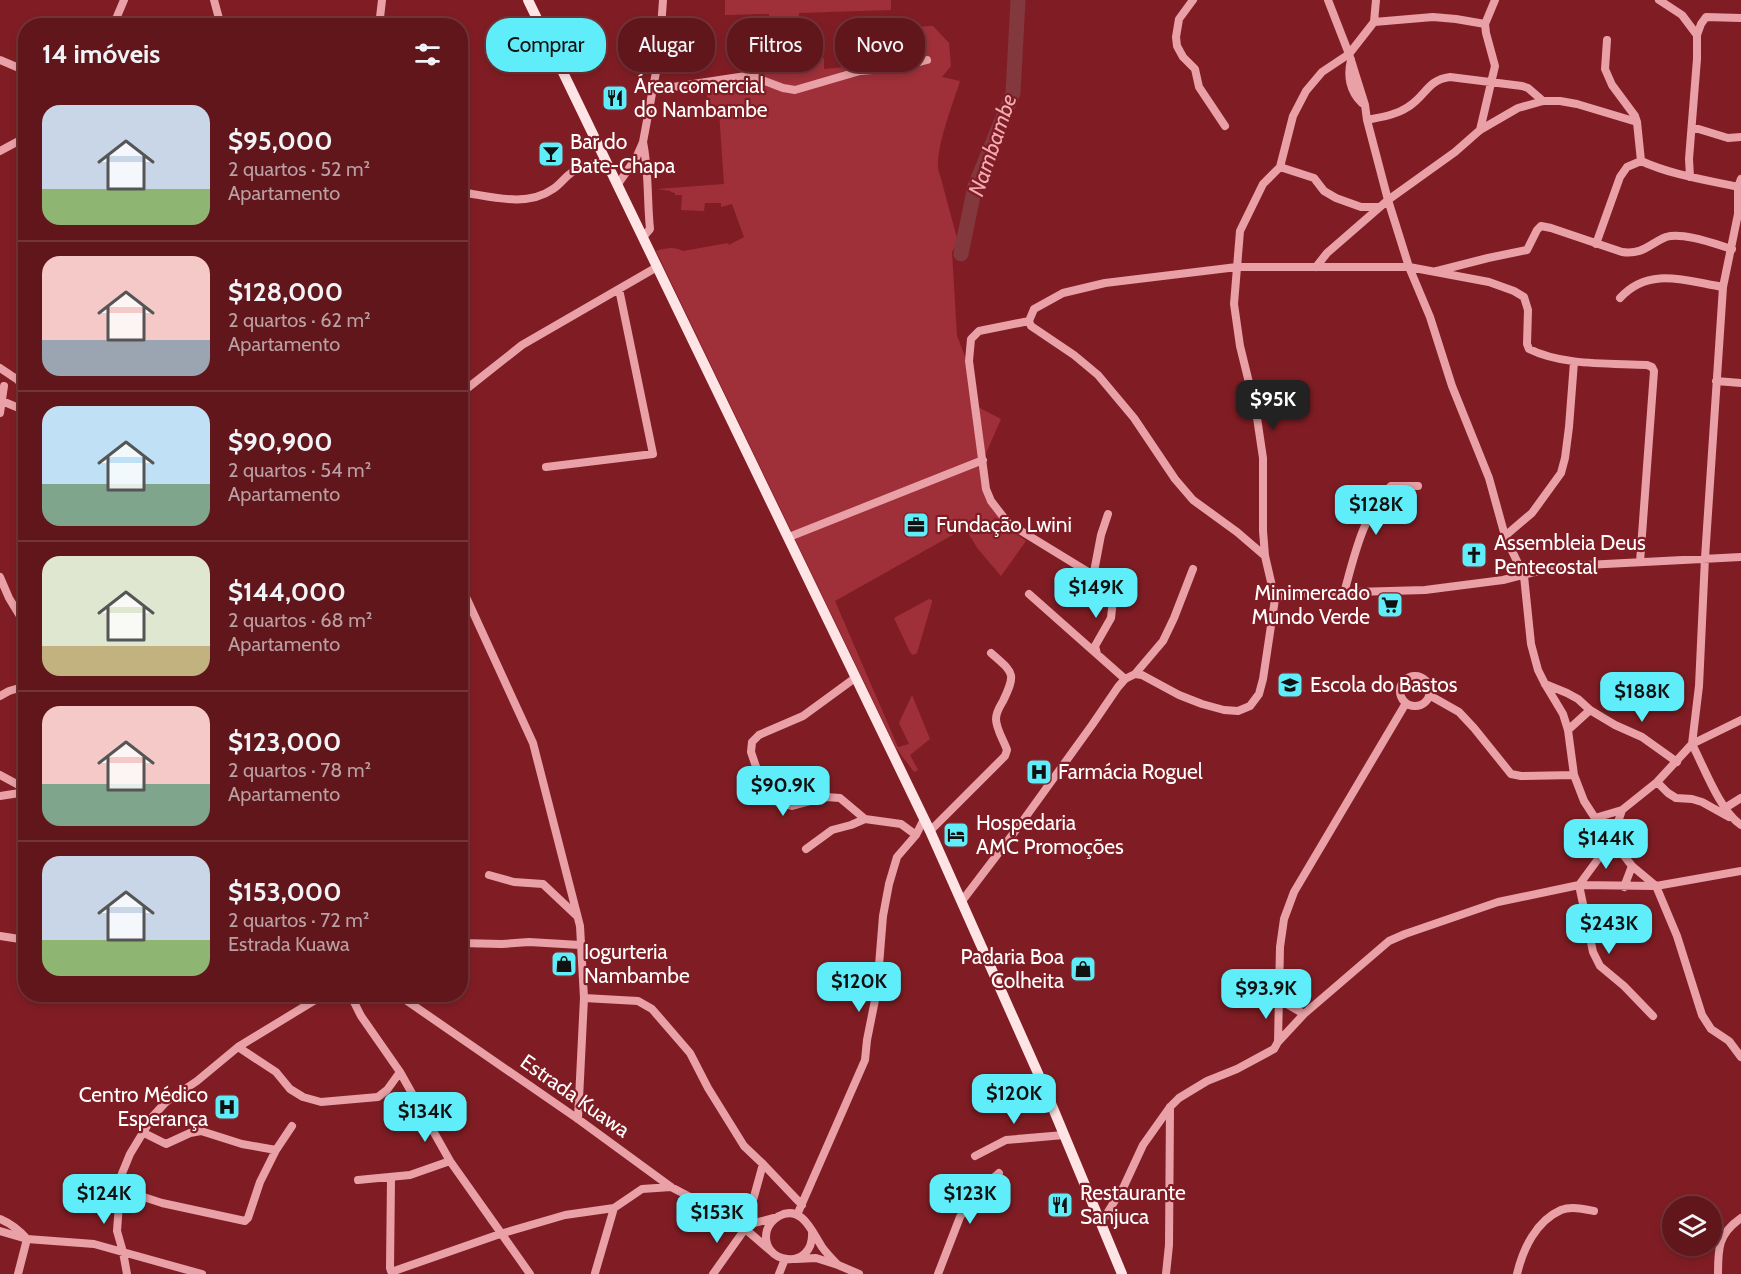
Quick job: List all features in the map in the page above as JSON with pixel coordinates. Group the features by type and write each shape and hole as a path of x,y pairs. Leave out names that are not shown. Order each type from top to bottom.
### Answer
{"main road":[{"path":"528,0 930,831 1064,1135 1122,1274"}],"street":[{"path":"116,18 124,0"},
{"path":"214,0 219,18"},
{"path":"380,18 382,0"},
{"path":"618,184 644,142 659,56 663,0"},
{"path":"1192,0 1179,19 1177,46 1183,57 1195,69 1199,87 1225,126"},
{"path":"1329,0 1350,57"},
{"path":"1376,0 1374,22 1350,57 1348,73 1354,93 1365,105 1367,120 1409,267 1430,317 1452,386 1489,478 1505,536 1524,576 1531,644 1538,670 1563,714 1568,729 1574,775 1584,801 1595,818 1632,866 1656,886 1677,936 1702,1015 1711,1029 1729,1041 1741,1057"},
{"path":"1480,130 1495,66 1485,24 1495,0"},
{"path":"1659,0 1682,15 1697,35"},
{"path":"1374,22 1433,17 1485,24"},
{"path":"1690,177 1689,159 1697,35 1706,17 1741,18"},
{"path":"1607,40 1605,69 1612,85 1635,116 1641,161"},
{"path":"1135,674 1142,675 1194,701 1224,710 1238,711 1250,706 1259,694 1275,599 1263,531 1263,458 1256,411 1240,346 1234,304 1240,231 1263,184 1280,167 1293,116 1306,91 1322,72 1350,57"},
{"path":"0,60 18,68"},
{"path":"653,90 746,76 795,90 860,71 897,68 927,60"},
{"path":"1367,120 1408,108 1432,83 1450,77 1522,86 1528,88 1543,101"},
{"path":"1316,267 1327,253 1380,207 1455,152 1480,130 1518,108 1543,101 1560,101 1637,122"},
{"path":"1692,127 1718,136 1741,138"},
{"path":"0,151 18,141"},
{"path":"643,237 650,229 647,198 648,165 644,142"},
{"path":"1596,244 1620,177 1627,167 1641,161 1690,177 1740,183 1740,212 1723,287 1705,558 1700,686 1692,744 1732,819"},
{"path":"468,193 509,200 528,199 554,189 581,167 607,162"},
{"path":"1280,167 1314,178 1329,195 1361,207 1380,207"},
{"path":"1361,207 1371,216"},
{"path":"1436,272 1527,250 1541,226 1632,254 1667,237 1681,236 1732,249"},
{"path":"468,388 522,345 657,267"},
{"path":"1266,556 1193,500 1175,479 1134,418 1098,375 1074,355 1031,326 1029,321 1034,309 1063,293 1105,283 1237,267 1409,267 1489,282 1514,291 1524,297 1529,349 1536,353 1574,362 1647,365 1654,371 1640,562"},
{"path":"1620,298 1629,288 1663,277 1723,287"},
{"path":"546,467 653,454 619,289"},
{"path":"1029,321 978,331 971,339 969,361 986,489 991,501 1008,523 1114,590 1111,618 1095,646 1097,654"},
{"path":"1505,536 1532,513 1560,473 1565,458 1569,427 1574,362"},
{"path":"0,368 18,379"},
{"path":"1716,381 1741,383"},
{"path":"0,413 2,387 18,382"},
{"path":"2,401 18,408"},
{"path":"789,537 983,460"},
{"path":"1344,593 1357,547 1382,495 1391,486 1418,486"},
{"path":"1093,577 1099,540 1108,514"},
{"path":"1275,599 1284,594 1425,590 1586,565 1741,557"},
{"path":"962,901 1092,726 1118,687 1125,679 1135,674 1163,641 1193,569"},
{"path":"0,577 18,612"},
{"path":"1029,594 1125,679"},
{"path":"468,612 533,743 580,926 584,998 578,1119"},
{"path":"930,831 1005,756 1007,750 996,718 1011,683 1012,675 991,653"},
{"path":"1417,677 1426,681 1430,690 1429,695 1424,703 1411,705 1403,700 1400,690 1404,681 1417,677"},
{"path":"855,678 803,716 759,735 752,742 751,752 765,793 774,801 792,806 826,797 840,798 865,819"},
{"path":"1545,684 1578,699 1590,710 1642,737 1677,762"},
{"path":"0,696 18,688"},
{"path":"1429,695 1459,712 1511,774 1521,776 1574,775"},
{"path":"1278,1042 1280,947 1284,919 1294,892 1406,703"},
{"path":"1568,729 1590,710"},
{"path":"1595,818 1622,810 1657,782 1692,744 1741,720"},
{"path":"0,775 18,785"},
{"path":"1657,782 1668,794 1676,798 1702,802 1741,825"},
{"path":"0,796 18,792"},
{"path":"1725,808 1741,798"},
{"path":"1622,810 1612,840 1579,885 1593,952 1600,966 1624,986 1653,1016"},
{"path":"806,849 832,831 865,819 901,824 916,836"},
{"path":"797,1215 866,1060 867,1040 877,990 888,884 897,857 916,836 924,819"},
{"path":"1624,887 1632,866"},
{"path":"1101,1223 1124,1186 1143,1145 1179,1098 1207,1081 1238,1069 1274,1049 1304,1014 1389,941 1498,902 1579,885 1656,886 1741,871"},
{"path":"489,875 514,882 543,884 577,916"},
{"path":"0,936 18,939"},
{"path":"468,943 529,942 580,945"},
{"path":"584,998 638,1001 652,1009 690,1053 708,1088 744,1146 802,1205"},
{"path":"1280,1000 1304,1014"},
{"path":"127,1274 117,1231 119,1189 130,1154 153,1116 166,1102 197,1081 238,1047 313,1002"},
{"path":"354,1002 361,1016 400,1072 450,1161 530,1274"},
{"name":"Estrada Kuawa","path":"409,1002 578,1119 671,1187 746,1226 772,1252"},
{"path":"238,1047 276,1072 290,1089 303,1097 321,1102 378,1097 387,1090 400,1072"},
{"path":"1166,1274 1169,1245 1170,1107"},
{"path":"119,1189 162,1203 245,1221 264,1173 292,1126"},
{"path":"144,1133 166,1144 190,1133 201,1131 242,1144 276,1150"},
{"path":"975,1156 1006,1140 1064,1135"},
{"path":"358,1180 410,1175 450,1161"},
{"path":"713,1274 746,1226 764,1164"},
{"path":"938,1274 960,1217 976,1193 999,1173"},
{"path":"391,1178 391,1271 500,1234 565,1215 614,1208 642,1189 671,1187"},
{"path":"595,1273 614,1208"},
{"path":"1517,1274 1524,1250 1546,1220 1562,1209 1575,1208 1594,1211"},
{"path":"746,1226 782,1215 797,1215 809,1224 834,1264 833,1274"},
{"path":"776,1218 767,1230 766,1238 768,1246 778,1257 816,1258 858,1274"},
{"path":"1718,1274 1719,1245 1724,1236 1741,1218"},
{"path":"0,1219 10,1223 27,1239"},
{"path":"0,1231 27,1239 93,1244 202,1274"},
{"path":"779,1274 789,1259 806,1252 812,1239 812,1231"},
{"path":"18,1274 27,1239"}],"shaded area":[{"path":"725,0 891,0 891,10 799,13 799,18 769,18 769,14 725,15"},
{"path":"925,26 933,26 949,43 951,66 942,77 960,81 938,156 938,167 958,242 952,252 957,336 971,372 976,406 1001,419 983,460 986,489 1008,523 993,517 1026,541 1001,576 978,549 965,528 835,601 898,747 909,744 899,723 912,695 930,739 910,755 918,770 914,772 896,748 656,251 676,248 683,251 728,243 729,245 744,237 732,204 721,207 721,203 705,203 704,211 681,210 682,195 657,189 724,184 719,111 708,111 706,79 770,73 823,72 824,58 824,69 835,68 835,72 925,72"},
{"path":"929,599 932,602 917,653 913,655 894,618"}],"waterway":[{"name":"Nambambe","path":"961,254 975,186 1013,93 1018,0"}],"place":[{"name":"Área comercial do Nambambe","path":"615,98"},
{"name":"Bar do Bate-Chapa","path":"551,154"},
{"name":"Fundação Lwini","path":"916,525"},
{"name":"Assembleia Deus Pentecostal","path":"1474,555"},
{"name":"Minimercado Mundo Verde","path":"1390,605"},
{"name":"Escola do Bastos","path":"1290,685"},
{"name":"Farmácia Roguel","path":"1039,772"},
{"name":"Hospedaria AMC Promoções","path":"956,835"},
{"name":"Iogurteria Nambambe","path":"564,964"},
{"name":"Padaria Boa Colheita","path":"1083,969"},
{"name":"Centro Médico Esperança","path":"227,1107"},
{"name":"Restaurante Sanjuca","path":"1060,1205"}]}
